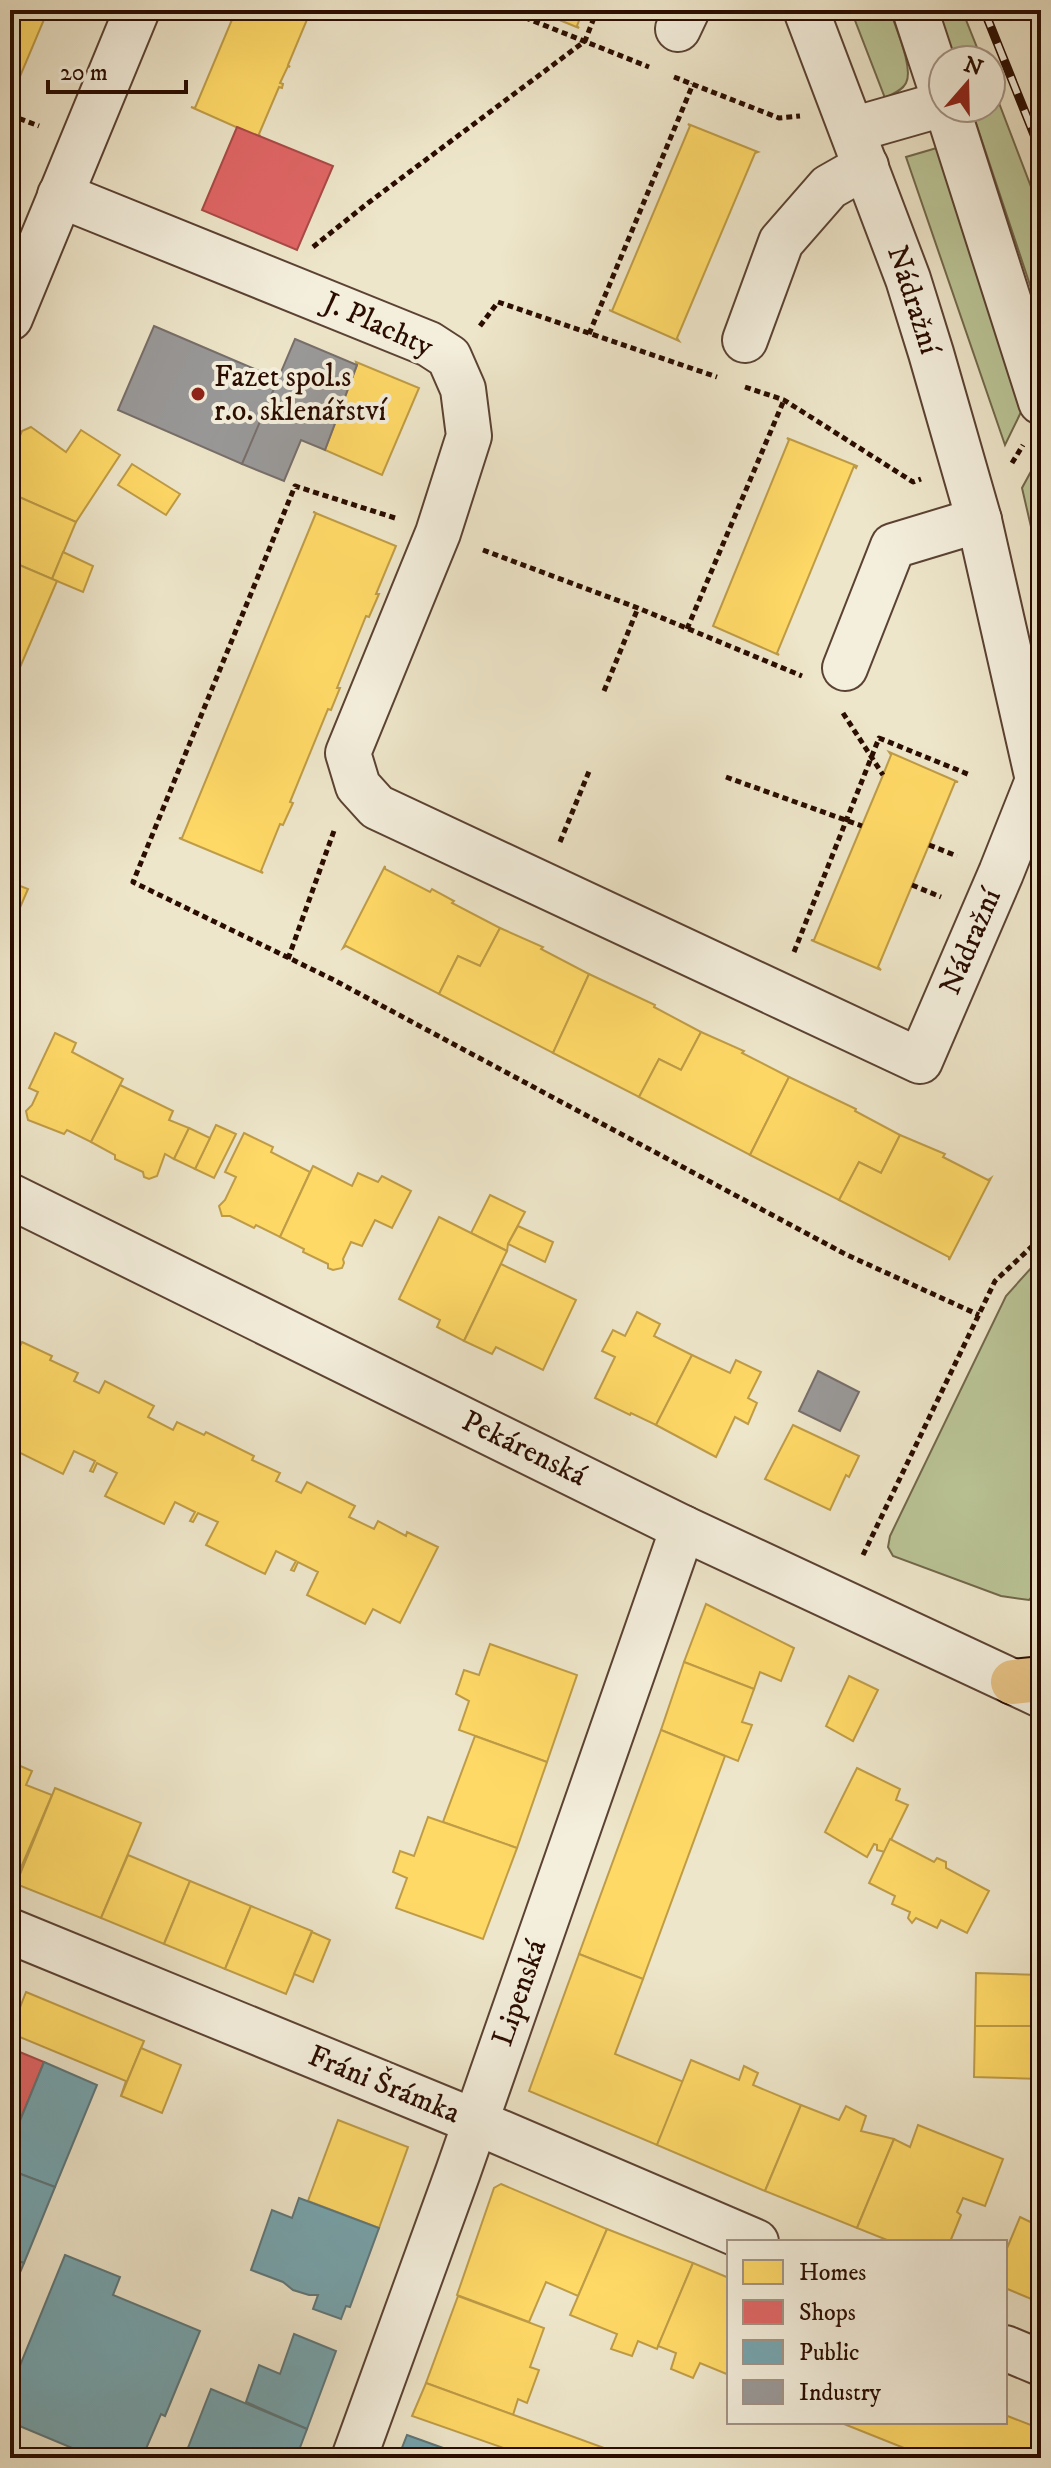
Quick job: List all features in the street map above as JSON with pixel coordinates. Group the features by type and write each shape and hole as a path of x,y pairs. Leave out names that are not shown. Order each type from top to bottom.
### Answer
{"street":[{"path":"10,318 137,10"},
{"name":"Nádražní","path":"348,804 377,807 920,1061 1038,780 979,520 908,279 806,10"},
{"path":"915,10 927,46"},
{"path":"745,340 781,242 859,148 927,115"},
{"path":"950,124 1033,422"},
{"name":"J. Plachty","path":"60,195 429,344 464,343 463,389 469,436 438,533 348,753 348,804"},
{"path":"833,686 893,546 979,520"},
{"name":"Pekárenská","path":"10,1196 683,1528 1032,1685"},
{"name":"Lipenská","path":"354,2458 476,2122 683,1528"},
{"name":"Fráni Šrámka","path":"10,1931 476,2122 751,2240"},
{"path":"1007,2349 1041,2363"}],"path":[{"path":"311,249 585,41 597,10"},
{"path":"589,334 693,84"},
{"path":"10,115 40,126"},
{"path":"464,343 498,302 724,380"},
{"path":"739,385 784,400 913,482 964,465"},
{"path":"687,629 784,400"},
{"path":"1010,466 1033,422"},
{"path":"400,520 295,486 133,882 346,987 845,1254 979,1315"},
{"path":"483,550 833,686 883,775"},
{"path":"604,691 638,608"},
{"path":"789,964 879,738 970,775"},
{"path":"550,849 561,841 590,769"},
{"path":"726,777 862,826"},
{"path":"288,959 348,804"},
{"path":"863,1555 995,1281 1041,1238"}],"green space":[{"path":"851,10 890,10 906,58 908,76 902,88 885,98"},
{"path":"938,10 962,10 976,44 950,44"},
{"path":"976,124 1007,124 1041,213 1041,318"},
{"path":"940,147 1023,408 1005,445 906,157"},
{"path":"1041,453 1041,570 1022,488"},
{"path":"1041,1257 1041,1493 1037,1590 1029,1600 1001,1596 893,1556 888,1547 890,1536 1006,1296"}],"building: Homes":[{"path":"10,10 48,10 16,86 10,83"},
{"path":"236,10 311,10 288,65 290,67 280,83 283,84 282,88 279,87 259,134 261,138 191,107 195,108"},
{"path":"535,10 583,10 579,28"},
{"path":"688,124 758,152 677,338 679,341 609,310 612,311 690,126"},
{"path":"356,362 419,388 382,475 325,450"},
{"path":"31,427 66,452 81,430 120,455 76,522 10,493 10,459 22,431"},
{"path":"787,438 857,466 854,466 777,653 779,655 713,626 789,440"},
{"path":"132,464 180,494 166,515 118,485"},
{"path":"10,493 76,522 52,579 10,561"},
{"path":"316,513 396,546 376,594 379,594 369,617 366,616 337,688 340,688 331,710 328,709 290,802 293,803 283,825 280,824 261,871 263,873 179,838 182,838"},
{"path":"63,552 93,566 83,592 52,579"},
{"path":"10,561 57,581 18,672 10,669"},
{"path":"889,752 958,782 955,782 878,967 881,970 811,940 814,940 883,775 891,755"},
{"path":"385,866 385,869 430,892 432,889 500,928 480,966 458,956 439,994 346,946 343,948"},
{"path":"10,882 28,889 19,910 10,906"},
{"path":"500,928 543,947 541,949 589,974 553,1053 439,994 458,956 480,966"},
{"path":"589,974 655,1005 701,1032 681,1070 659,1059 639,1097 553,1053"},
{"path":"701,1032 744,1051 742,1053 789,1077 750,1155 639,1097 659,1059 681,1070"},
{"path":"55,1033 76,1043 72,1052 123,1079 91,1142 67,1130 64,1134 28,1120 26,1111 38,1092 29,1088"},
{"path":"789,1077 856,1109 900,1135 881,1173 859,1162 839,1200 750,1155"},
{"path":"120,1085 173,1111 169,1120 189,1128 174,1159 165,1154 157,1176 149,1179 144,1177 143,1172 115,1159 115,1155 91,1142"},
{"path":"216,1125 236,1134 214,1178 195,1169"},
{"path":"189,1128 210,1138 195,1169 174,1159"},
{"path":"244,1133 273,1147 271,1152 310,1172 280,1237 256,1225 254,1228 230,1216 222,1216 219,1206 236,1177 225,1172"},
{"path":"900,1135 945,1154 943,1157 988,1180 991,1178 949,1260 949,1257 839,1200 859,1162 881,1173"},
{"path":"313,1166 352,1186 358,1173 378,1182 382,1176 411,1191 392,1228 375,1220 362,1246 351,1242 342,1268 328,1268 328,1264 280,1237"},
{"path":"490,1195 525,1212 507,1251 471,1233"},
{"path":"439,1217 507,1251 464,1341 437,1327 440,1320 399,1299"},
{"path":"518,1226 553,1242 545,1262 508,1244"},
{"path":"501,1264 576,1300 543,1370 496,1347 492,1354 464,1341"},
{"path":"637,1312 660,1324 654,1336 692,1355 656,1425 595,1398 615,1357 602,1351 613,1330 625,1336"},
{"path":"22,1342 78,1373 74,1381 99,1393 105,1381 154,1406 148,1417 173,1430 177,1422 204,1435 206,1432 254,1456 252,1460 280,1473 276,1481 301,1493 307,1482 355,1506 349,1517 374,1529 378,1521 406,1536 407,1532 438,1547 400,1623 373,1609 365,1624 307,1595 318,1572 298,1562 294,1571 291,1570 296,1561 276,1551 265,1574 206,1545 218,1522 198,1513 193,1522 190,1521 195,1512 175,1502 164,1524 105,1496 117,1473 97,1463 93,1472 90,1471 95,1461 74,1451 63,1474 10,1448 13,1431 10,1429 10,1366"},
{"path":"692,1355 730,1373 736,1360 761,1372 748,1398 757,1403 748,1424 735,1417 716,1457 656,1425"},
{"path":"793,1425 859,1456 849,1477 846,1475 830,1510 765,1479"},
{"path":"706,1604 794,1648 781,1681 760,1672 754,1689 684,1662"},
{"path":"490,1644 577,1675 547,1762 459,1730 469,1701 456,1694 464,1670 479,1675"},
{"path":"684,1662 754,1689 742,1722 752,1725 738,1761 661,1730"},
{"path":"849,1676 878,1690 853,1741 826,1726"},
{"path":"661,1730 725,1756 643,1979 579,1954"},
{"path":"475,1736 547,1762 517,1848 443,1822"},
{"path":"11,1762 32,1771 26,1785 52,1795 14,1884 10,1882"},
{"path":"857,1768 900,1789 896,1800 908,1805 885,1852 877,1850 874,1844 867,1857 825,1832"},
{"path":"55,1788 141,1823 101,1918 16,1884"},
{"path":"428,1817 517,1848 483,1939 396,1908 407,1878 393,1872 400,1851 414,1856"},
{"path":"890,1839 934,1862 937,1858 946,1862 946,1868 989,1891 967,1933 941,1920 937,1928 916,1918 912,1923 908,1918 910,1912 892,1904 895,1896 869,1883"},
{"path":"128,1855 190,1881 164,1944 101,1918"},
{"path":"190,1881 251,1906 225,1969 164,1944"},
{"path":"251,1906 312,1931 286,1994 225,1969"},
{"path":"312,1932 330,1940 313,1982 294,1974"},
{"path":"579,1954 643,1979 615,2054 684,2082 657,2145 529,2091"},
{"path":"976,1973 1041,1975 1041,2026 975,2026"},
{"path":"26,1992 144,2041 121,2096 126,2081 10,2033"},
{"path":"975,2026 1041,2026 1041,2079 974,2077"},
{"path":"141,2048 181,2065 162,2113 121,2096"},
{"path":"691,2060 739,2080 744,2066 758,2073 753,2085 801,2105 765,2191 657,2145"},
{"path":"801,2105 839,2120 846,2106 866,2116 861,2131 894,2139 857,2228 765,2191"},
{"path":"338,2120 408,2147 379,2228 308,2201"},
{"path":"918,2125 1003,2159 985,2206 963,2198 957,2212 961,2215 951,2240 887,2240 857,2228 894,2139 910,2147"},
{"path":"501,2184 607,2229 578,2296 546,2282 529,2322 457,2295 494,2188"},
{"path":"1020,2217 1041,2227 1041,2303 1007,2289 1007,2248"},
{"path":"607,2229 693,2263 657,2349 638,2341 632,2356 611,2349 617,2334 570,2315"},
{"path":"693,2263 727,2277 727,2374 700,2363 693,2378 671,2369 676,2353 658,2346"},
{"path":"458,2296 544,2328 530,2367 539,2370 527,2403 518,2399 513,2415 426,2383"},
{"path":"426,2383 618,2453 616,2458 532,2458 412,2416"},
{"path":"1007,2416 1041,2429 1041,2458 929,2458 844,2424 1007,2424"}],"building: Shops":[{"path":"237,127 333,166 297,250 202,210"},
{"path":"10,2048 44,2062 10,2145"}],"building: Public":[{"path":"44,2062 97,2085 55,2187 10,2170 10,2145"},
{"path":"10,2170 55,2187 24,2263 10,2258"},
{"path":"299,2198 379,2228 350,2307 346,2306 341,2319 313,2309 318,2295 293,2290 283,2282 251,2270 272,2210 292,2218"},
{"path":"65,2255 120,2277 113,2295 200,2331 165,2416 161,2414 142,2458 96,2458 10,2422 10,2390"},
{"path":"10,2258 24,2263 10,2296"},
{"path":"294,2334 336,2351 307,2429 246,2402 259,2365 280,2374"},
{"path":"211,2389 307,2429 296,2458 184,2458"},
{"path":"407,2435 471,2458 398,2458"}],"building: Industry":[{"name":"Fazet spol.s r.o. sklenářství","path":"154,326 278,379 242,464 118,410"},
{"path":"295,339 357,365 325,450 301,440 284,481 242,464"},
{"path":"818,1371 859,1392 840,1431 799,1411"}],"railway":[{"path":"984,10 1041,152"}],"place":[{"name":"Fazet spol.s r.o. sklenářství","path":"198,394"}]}
